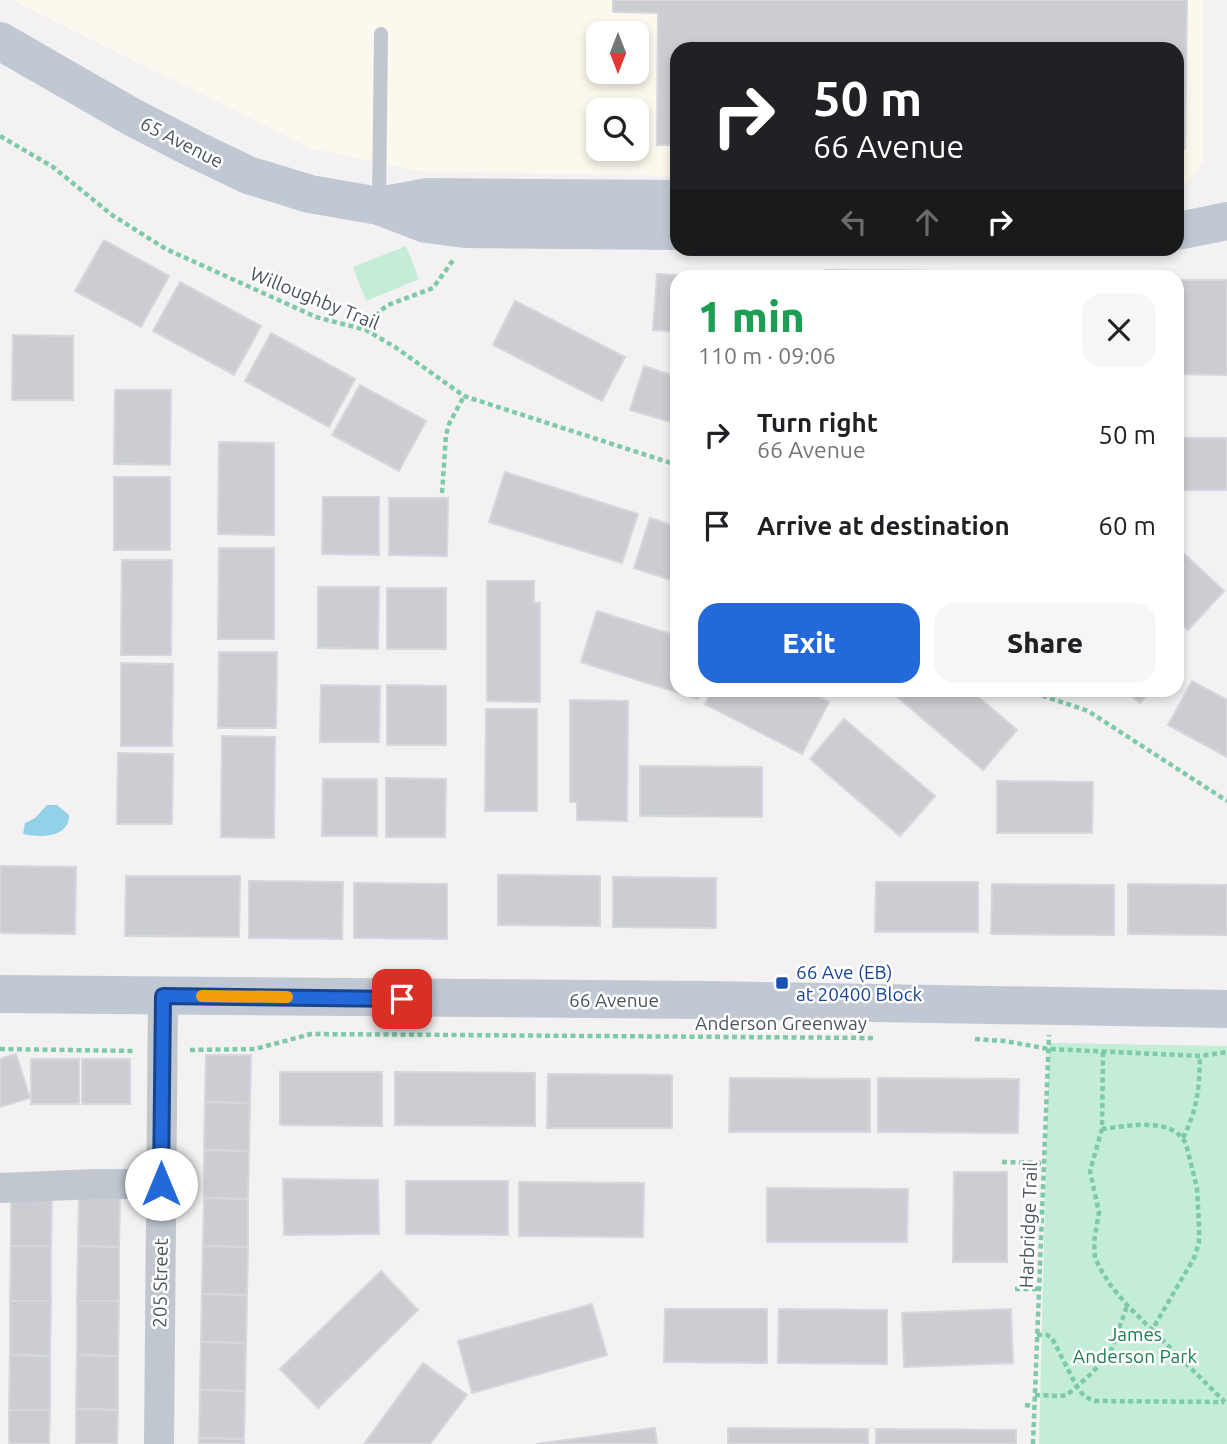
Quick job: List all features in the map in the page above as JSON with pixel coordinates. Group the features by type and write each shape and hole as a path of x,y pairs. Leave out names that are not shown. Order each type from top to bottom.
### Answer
{"street":[{"name":"65 Avenue","path":"0,41 132,117 248,175 310,194 379,206 426,224 465,229 670,231"},
{"name":"65 Avenue","path":"379,206 428,197 670,199"},
{"path":"1184,207 1227,218"},
{"path":"1184,229 1227,218"},
{"name":"66 Avenue","path":"0,994 706,1000 1227,1009"},
{"name":"205 Street","path":"159,1444 163,996"},
{"path":"0,1188 161,1184"}],"lane":[{"path":"379,206 381,34"}],"path":[{"name":"Willoughby Trail","path":"0,136 53,167 112,215 166,248 316,317 366,330 464,396 670,463"},
{"path":"366,330 388,305 433,288 458,254"},
{"path":"442,493 446,435 464,396"},
{"path":"1047,697 1088,711 1227,801"},
{"name":"Harbridge Trail","path":"1033,1444 1049,1006"},
{"name":"Anderson Greenway","path":"0,1049 255,1049 311,1034 887,1038"},
{"path":"967,1039 1005,1041 1049,1049 1103,1052 1200,1056 1227,1052"},
{"path":"1103,1052 1102,1129 1090,1171 1099,1212 1094,1250 1101,1270 1127,1305 1226,1402"},
{"path":"1183,1138 1199,1090 1200,1056"},
{"path":"1102,1129 1136,1125 1173,1129 1183,1138 1196,1188 1199,1243 1194,1258 1152,1330"},
{"path":"1002,1162 1044,1163"},
{"path":"1015,1289 1039,1289"},
{"path":"1035,1395 1067,1395 1092,1373 1111,1351 1127,1305"},
{"path":"1037,1335 1050,1336 1054,1340 1077,1387 1085,1397 1095,1401 1226,1402"},
{"path":"1025,1405 1034,1406"}],"shaded area":[{"path":"12,0 1203,0 1203,161 1186,184 1184,42 670,42 670,176 416,171 310,148"}],"green space":[{"path":"406,246 419,279 366,301 353,267"},
{"name":"James Anderson Park","path":"1049,1043 1227,1046 1227,1444 1039,1444"}],"water":[{"path":"47,805 57,805 69,815 64,828 52,835 23,834 25,823 35,818"}],"building":[{"path":"613,0 1187,0 1185,149 1184,42 670,42 670,145 657,145 658,13 613,12"},
{"path":"104,240 169,276 141,327 75,291"},
{"path":"657,274 670,275 670,331 653,330"},
{"path":"1184,280 1227,280 1227,375 1184,374"},
{"path":"180,282 261,326 234,375 153,331"},
{"path":"515,301 625,357 602,401 493,345"},
{"path":"271,333 355,379 329,427 245,381"},
{"path":"13,335 73,336 73,400 12,400"},
{"path":"644,366 670,375 670,422 630,410"},
{"path":"360,385 426,421 399,471 332,435"},
{"path":"115,390 171,390 170,465 114,464"},
{"path":"1184,438 1227,438 1227,490 1184,490"},
{"path":"219,442 274,443 274,535 218,534"},
{"path":"505,472 638,514 622,563 489,522"},
{"path":"114,477 170,477 170,550 114,550"},
{"path":"323,497 379,497 379,555 322,554"},
{"path":"389,498 448,498 447,556 389,555"},
{"path":"650,518 670,525 670,580 634,568"},
{"path":"219,548 274,548 274,639 218,639"},
{"path":"1184,554 1224,591 1188,630 1184,626"},
{"path":"122,560 172,560 171,655 121,655"},
{"path":"487,581 534,581 534,603 540,603 540,702 487,701"},
{"path":"318,587 379,587 378,649 318,648"},
{"path":"387,588 446,588 446,649 387,649"},
{"path":"597,611 670,634 670,690 581,662"},
{"path":"219,652 277,652 276,728 218,728"},
{"path":"121,663 173,664 172,746 121,746"},
{"path":"1192,681 1227,700 1227,757 1168,725"},
{"path":"321,685 380,686 379,742 320,742"},
{"path":"387,685 446,686 446,745 387,745"},
{"path":"708,697 819,697 829,702 802,754 705,704"},
{"path":"897,697 978,697 1017,730 983,770"},
{"path":"1133,697 1145,697 1140,703"},
{"path":"570,700 628,701 627,821 577,820 577,802 570,802"},
{"path":"486,709 537,709 537,811 485,811"},
{"path":"844,719 935,796 900,836 810,759"},
{"path":"222,736 275,737 274,838 221,837"},
{"path":"118,753 173,754 172,824 117,824"},
{"path":"640,766 762,767 762,817 640,816"},
{"path":"386,778 446,779 445,837 386,837"},
{"path":"323,779 377,779 377,836 322,836"},
{"path":"997,781 1093,782 1092,833 997,833"},
{"path":"0,866 76,867 75,934 0,933"},
{"path":"498,875 600,876 600,926 498,925"},
{"path":"126,876 240,876 239,937 125,936"},
{"path":"613,877 716,878 716,928 613,927"},
{"path":"249,881 343,882 342,939 249,938"},
{"path":"876,882 978,882 978,932 875,932"},
{"path":"354,883 447,884 447,939 354,938"},
{"path":"992,884 1114,885 1114,935 991,934"},
{"path":"1128,884 1227,885 1227,935 1128,934"},
{"path":"16,1054 30,1098 0,1107 0,1059"},
{"path":"206,1055 251,1055 250,1103 205,1102"},
{"path":"31,1059 79,1059 79,1104 31,1104"},
{"path":"82,1059 130,1059 130,1104 82,1104"},
{"path":"280,1072 382,1072 382,1126 280,1125"},
{"path":"395,1072 535,1073 535,1126 395,1125"},
{"path":"548,1074 672,1075 672,1128 547,1128"},
{"path":"730,1078 870,1079 870,1132 729,1132"},
{"path":"878,1078 1019,1079 1018,1133 878,1132"},
{"path":"205,1102 250,1103 249,1151 204,1150"},
{"path":"204,1150 249,1151 248,1199 204,1198"},
{"path":"954,1172 1007,1172 1007,1262 953,1262"},
{"path":"283,1179 378,1180 379,1234 284,1235"},
{"path":"406,1181 508,1181 508,1235 406,1234"},
{"path":"519,1182 644,1183 643,1237 519,1236"},
{"path":"767,1188 908,1189 907,1242 767,1242"},
{"path":"11,1191 52,1192 51,1246 11,1246"},
{"path":"79,1192 120,1193 119,1247 78,1246"},
{"path":"204,1198 248,1199 248,1247 203,1246"},
{"path":"11,1246 51,1246 51,1301 10,1301"},
{"path":"78,1246 119,1247 119,1301 77,1301"},
{"path":"203,1246 248,1247 247,1295 202,1294"},
{"path":"381,1271 418,1310 318,1408 280,1369"},
{"path":"202,1294 247,1295 246,1343 201,1342"},
{"path":"10,1301 51,1301 50,1356 10,1355"},
{"path":"77,1301 119,1301 118,1356 77,1355"},
{"path":"592,1304 607,1355 472,1393 458,1341"},
{"path":"665,1309 767,1309 767,1363 664,1362"},
{"path":"779,1309 887,1310 887,1364 778,1363"},
{"path":"1011,1309 1013,1363 904,1367 902,1313"},
{"path":"201,1342 246,1343 245,1391 200,1390"},
{"path":"10,1355 50,1356 50,1410 9,1410"},
{"path":"77,1355 118,1356 118,1410 76,1409"},
{"path":"423,1363 467,1395 430,1444 364,1444"},
{"path":"200,1390 245,1391 244,1439 199,1438"},
{"path":"76,1409 118,1410 117,1444 76,1444"},
{"path":"9,1410 50,1410 49,1444 9,1444"},
{"path":"655,1428 657,1444 536,1444"},
{"path":"728,1428 868,1429 868,1444 728,1444"},
{"path":"876,1429 1016,1430 1016,1444 876,1444"},
{"path":"199,1438 244,1439 244,1444 199,1444"}],"slow traffic":[{"path":"202,996 287,997"}],"place":[{"name":"66 Ave (EB) at 20400 Block","path":"782,983"}],"route":[{"path":"161,1184 163,996 402,999"}]}
